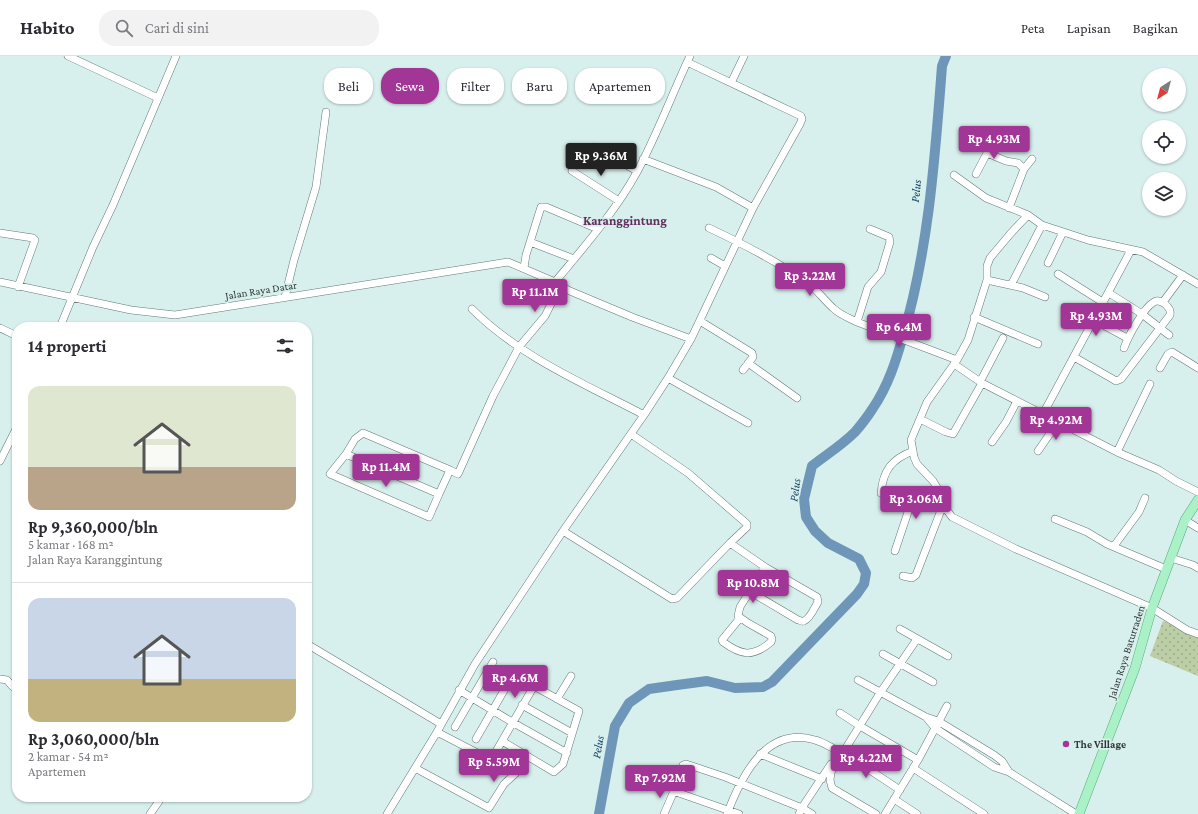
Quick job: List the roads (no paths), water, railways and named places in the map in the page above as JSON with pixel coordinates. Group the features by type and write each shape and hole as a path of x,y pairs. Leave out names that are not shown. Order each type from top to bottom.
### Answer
{"main road":[{"name":"Jalan Raya Baturraden","path":"1078,814 1136,668 1152,608 1170,558 1185,520 1198,500"}],"street":[{"path":"68,56 158,98"},
{"path":"62,322 176,56"},
{"path":"731,83 744,56"},
{"path":"387,814 437,732 460,690 520,595 668,378 691,339 753,208 802,119 801,116 731,83 689,59 637,171 619,201 574,259 558,284 545,316 519,347 493,396 458,474 450,470 363,433 355,439 346,454 330,474 429,517 450,470"},
{"path":"285,297 294,260 316,187 326,112"},
{"path":"976,174 996,138"},
{"path":"594,147 637,171"},
{"path":"987,153 1006,161 1018,163 1024,169"},
{"path":"643,159 716,187 753,208"},
{"path":"1009,208 1024,169 1032,159"},
{"path":"572,171 619,201"},
{"path":"954,175 986,198 1028,215 1042,225 1088,240 1146,254 1198,284"},
{"path":"524,268 530,242 540,210 543,207 598,228"},
{"path":"1028,215 990,258 988,266 989,281 979,318 955,362 927,402 911,440 914,457 938,489 943,505 952,517 1016,548 1152,608 1187,630 1198,634"},
{"path":"1011,285 1042,225"},
{"path":"709,228 737,241 796,274 814,287 833,309 841,314 857,322 914,343 955,362 981,382 1117,452 1159,470 1176,481 1198,492"},
{"path":"857,322 868,287 881,272 890,246 889,237 870,229"},
{"path":"1048,263 1063,232"},
{"path":"0,233 32,238 35,240 18,287"},
{"path":"530,242 574,259"},
{"path":"1043,414 1104,303 1131,250"},
{"path":"711,258 725,266"},
{"name":"Jalan Raya Datar","path":"0,282 132,310 175,315 508,262 632,318 691,339"},
{"path":"1058,274 1104,303"},
{"path":"1163,302 1183,275"},
{"path":"989,281 1023,288 1045,298"},
{"path":"1109,293 1142,314 1159,329 1169,335"},
{"path":"1074,357 1119,381 1134,364 1170,315 1170,312 1163,302 1154,302 1142,314 1127,338 1124,348"},
{"path":"472,309 498,333 519,347 560,372 644,415"},
{"path":"979,318 1038,344"},
{"path":"1094,320 1127,338"},
{"path":"700,321 752,353 752,358 743,370"},
{"path":"0,328 12,334"},
{"path":"920,419 953,434 1003,338"},
{"path":"1160,368 1168,354 1172,352 1198,368"},
{"path":"748,363 796,398"},
{"path":"668,378 748,423"},
{"path":"1117,452 1150,384"},
{"path":"992,442 1006,422 1017,401"},
{"path":"1024,417 1029,407"},
{"path":"1038,451 1058,422"},
{"path":"563,531 672,599 677,598 747,527 746,523 688,474 631,434"},
{"path":"0,460 12,437"},
{"path":"881,493 885,472 896,461 907,453 913,451"},
{"path":"346,454 439,494"},
{"path":"895,551 910,506 914,502 938,489"},
{"path":"1114,546 1139,512 1145,498"},
{"path":"903,576 912,578 916,575 943,505"},
{"path":"1055,519 1166,569"},
{"path":"1185,520 1198,528"},
{"path":"730,544 765,567 817,597 818,602 805,621 802,621 749,591"},
{"path":"1170,558 1194,565 1198,568"},
{"path":"740,618 722,642 731,648 747,654 771,642 771,636 740,618 738,614 740,607 749,591 765,567"},
{"path":"900,629 948,656"},
{"path":"876,814 836,791 830,785 831,772 859,725 917,639"},
{"path":"312,647 441,724"},
{"path":"883,654 933,682"},
{"path":"455,727 492,662"},
{"path":"476,739 514,673"},
{"path":"557,699 572,676"},
{"path":"0,679 7,680 12,686"},
{"path":"858,680 926,717 938,721 996,756 1002,761 1009,772"},
{"path":"491,760 512,722 534,686 579,711 563,764 554,772 502,741"},
{"path":"460,690 512,722 566,752"},
{"path":"522,705 572,733"},
{"path":"885,814 918,760 947,706"},
{"path":"840,712 918,760"},
{"path":"926,717 934,728 990,765 1009,772 1078,814"},
{"path":"415,768 489,808 504,784 516,773 437,732"},
{"path":"728,812 754,760 773,744 795,738 815,740 842,752 900,790"},
{"path":"801,811 822,778 842,752"},
{"path":"760,754 822,778"},
{"path":"990,765 996,756"},
{"path":"664,814 674,791 672,790 681,767 686,764 741,784 801,811 812,814"},
{"path":"913,768 984,814"},
{"path":"674,791 728,812 739,814"},
{"path":"894,799 917,814"},
{"path":"150,814 158,802"}],"waterway":[{"name":"Pelus","path":"599,814 615,726 629,703 649,689 707,681 735,688 763,687 772,682 857,594 864,584 866,573 859,559 828,543 815,531 806,517 804,499 812,466 855,432 873,408 883,391 897,355 912,303 925,236 937,134 942,66 946,56"}],"place":[{"name":"The Village","path":"1066,744"}],"district":[{"name":"Karanggintung","path":"625,220"}]}
